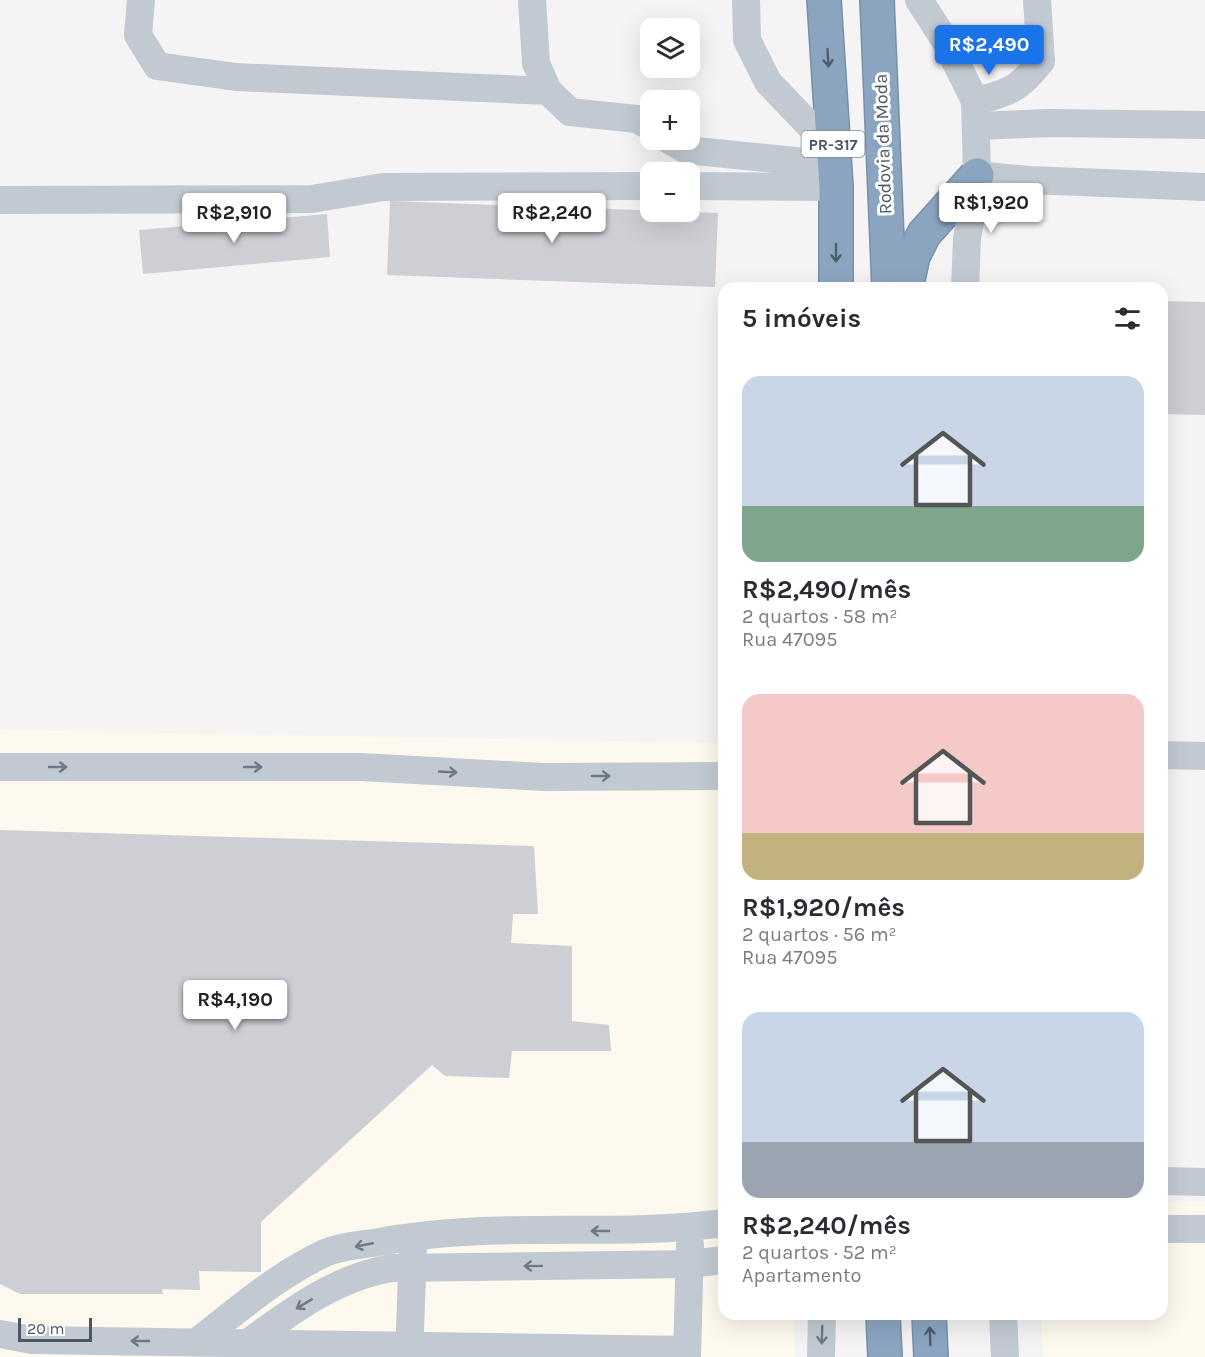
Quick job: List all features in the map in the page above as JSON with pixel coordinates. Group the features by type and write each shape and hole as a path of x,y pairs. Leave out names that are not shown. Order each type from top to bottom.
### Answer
{"highway":[{"name":"PR-317","path":"824,0 835,167 836,282"},
{"name":"Rodovia da Moda","path":"877,0 889,282"},
{"path":"907,282 913,256 924,234 977,175"},
{"path":"883,1320 885,1357"},
{"path":"929,1320 931,1357"}],"street":[{"path":"141,0 138,35 157,66 236,77 548,91"},
{"path":"532,0 536,63 548,91 570,112 640,121"},
{"path":"746,0 747,40 768,82 835,167"},
{"path":"919,0 946,42 976,114 977,175 967,239 965,282"},
{"path":"976,114 1023,83 1041,61 1037,0"},
{"path":"976,114 1025,123 1205,125"},
{"path":"686,150 835,167"},
{"path":"700,185 835,167"},
{"path":"977,175 1029,180 1205,187"},
{"path":"0,200 312,199 383,187 640,186"},
{"path":"1168,755 1205,756"},
{"path":"0,767 361,767 543,777 718,776"},
{"path":"1168,1181 1205,1182"},
{"path":"198,1349 284,1274 328,1251 413,1235 508,1230 658,1231 718,1225"},
{"path":"0,1334 32,1340 198,1349 249,1342 410,1352 687,1354 691,1228"},
{"path":"1168,1228 1205,1229"},
{"path":"410,1352 413,1235"},
{"path":"249,1342 303,1303 364,1273 412,1268 689,1264 718,1261"},
{"path":"821,1357 822,1320"},
{"path":"1003,1320 1005,1357"}],"shaded area":[{"path":"0,730 718,743 718,1320 794,1320 795,1357 0,1357"},
{"path":"1168,1202 1205,1202 1205,1357 1043,1357 1041,1320 1168,1320"}],"building":[{"path":"390,201 640,210 640,222 700,222 700,212 718,213 715,287 387,275"},
{"path":"327,214 330,257 143,274 139,230"},
{"path":"1168,301 1205,302 1205,415 1168,414"},
{"path":"0,830 534,846 538,914 513,914 511,943 572,946 572,1021 609,1025 611,1051 512,1051 509,1078 445,1076 432,1065 261,1222 261,1272 199,1271 200,1290 162,1289 163,1294 20,1294 0,1284"}]}
